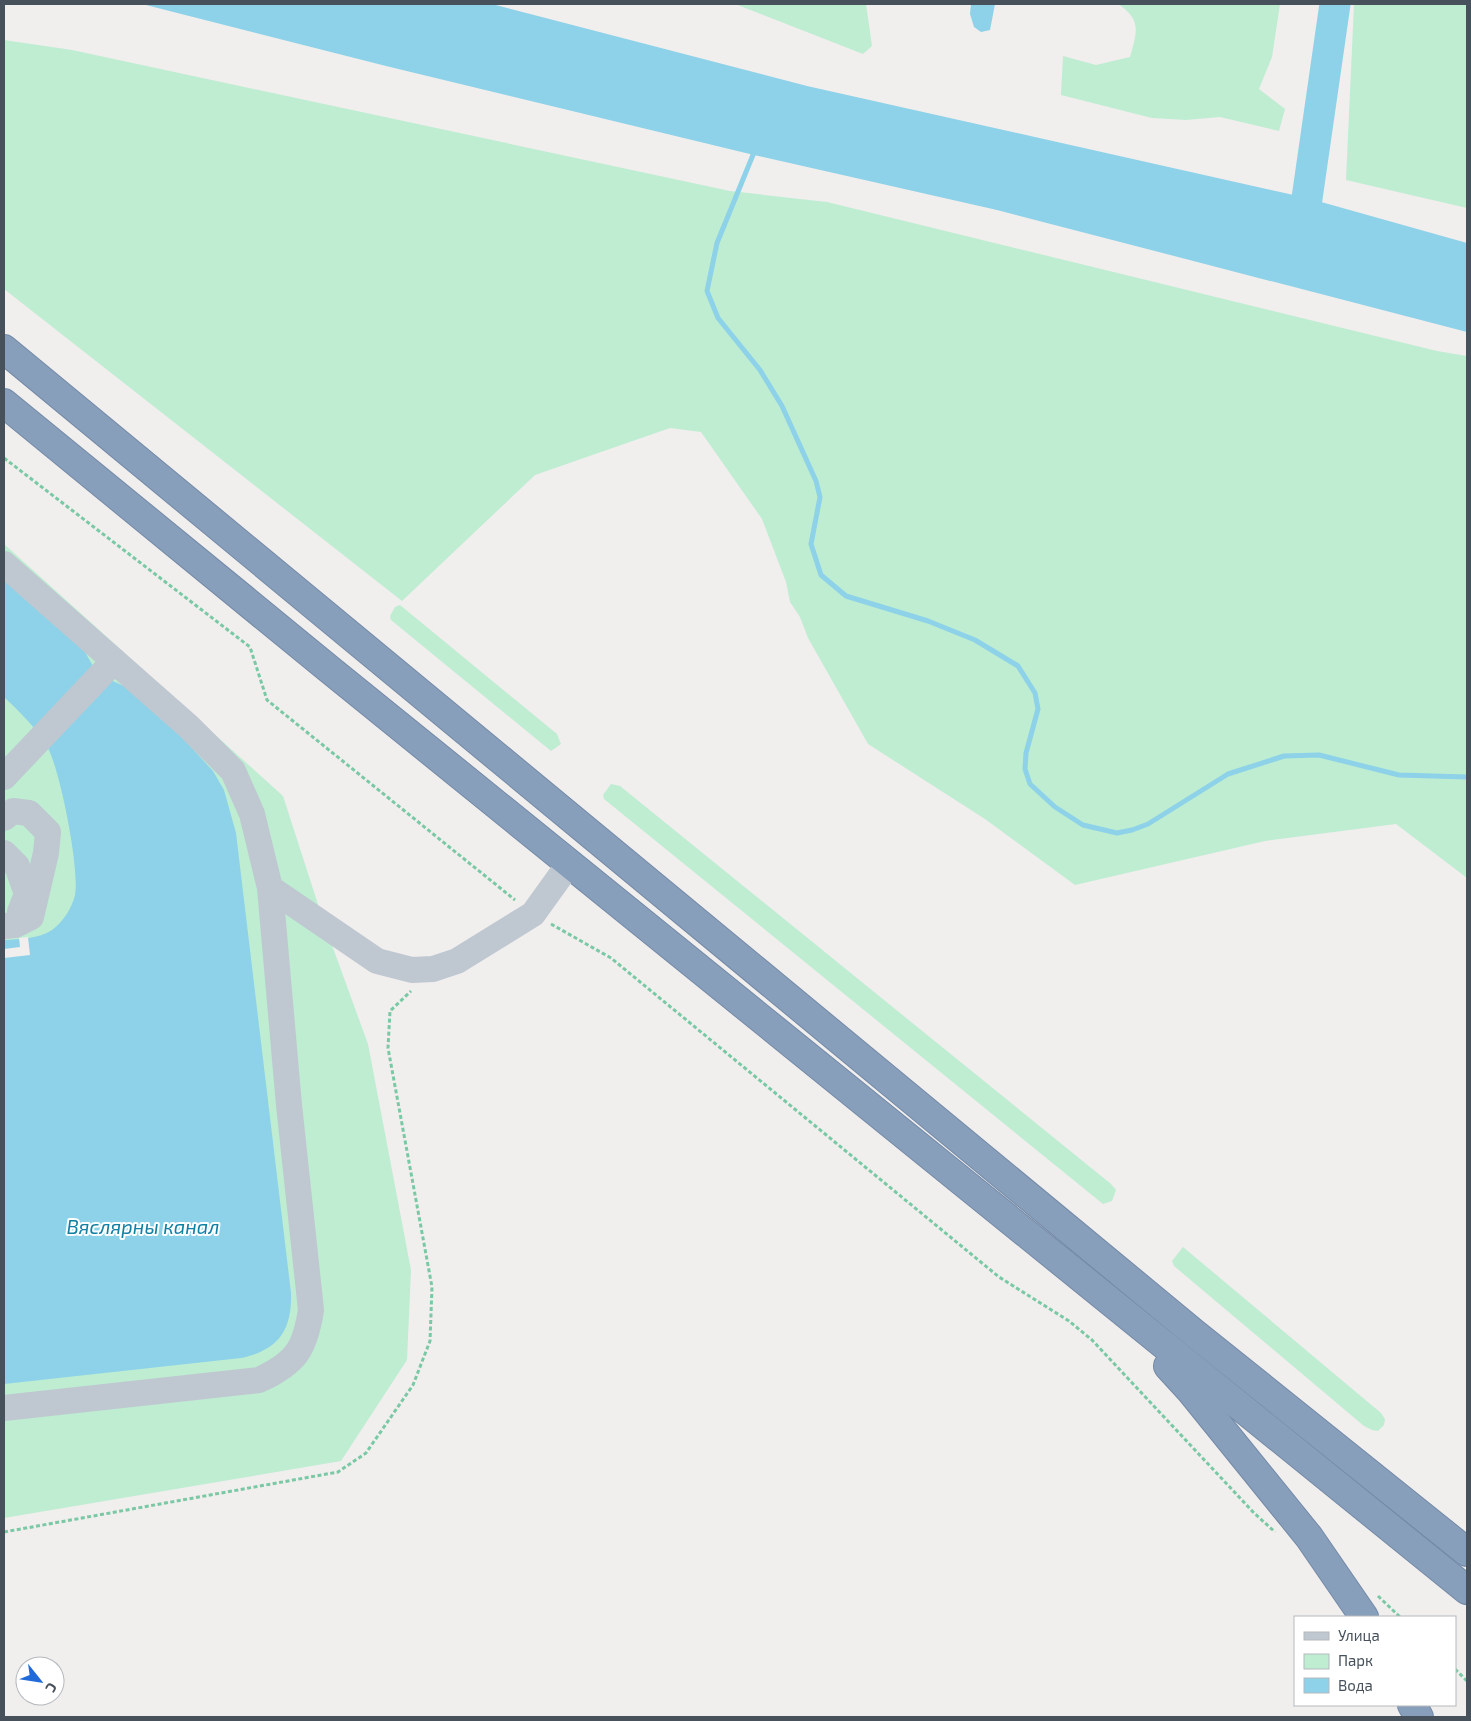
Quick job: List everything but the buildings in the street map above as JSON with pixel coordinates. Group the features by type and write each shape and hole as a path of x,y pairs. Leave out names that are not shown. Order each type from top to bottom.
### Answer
{"highway":[{"path":"4,349 1194,1333 1467,1552"},
{"path":"4,403 569,864 1467,1590"},
{"path":"1096,1291 1190,1390 1310,1537 1363,1616"},
{"path":"1413,1706 1419,1717"}],"lane":[{"path":"4,564 112,663 188,726 233,771 252,814 270,888 289,1105 312,1310 308,1330 297,1353 283,1369 259,1380 4,1408"},
{"path":"4,777 112,663"},
{"path":"4,818 13,811 29,813 48,832 46,853 31,917 9,925"},
{"path":"4,853 17,866 27,894 9,925"},
{"path":"270,888 377,961 412,970 433,970 457,961 532,914 569,864"}],"path":[{"path":"4,458 250,648 267,700 532,914 611,958 999,1277 1069,1321 1092,1340 1254,1513 1276,1533"},
{"path":"1373,1591 1399,1616"},
{"path":"1456,1670 1467,1681"}],"green space":[{"path":"735,4 866,4 872,46 863,54"},
{"path":"1118,4 1280,4 1272,57 1259,89 1285,109 1279,131 1220,117 1186,120 1152,118 1061,95 1063,56 1096,65 1130,57 1136,27 1131,16"},
{"path":"1354,4 1467,4 1467,208 1346,180"},
{"path":"4,40 72,50 730,191 827,202 1437,351 1467,356 1467,878 1396,824 1265,841 1075,885 985,819 868,744 808,638 800,617 790,602 786,582 762,519 701,432 670,428 535,475 402,601 4,289"},
{"path":"4,544 283,796 325,926 368,1044 411,1270 407,1360 341,1461 4,1518"},
{"path":"400,605 557,734 561,744 551,751 391,620 390,616 395,607"},
{"path":"611,784 620,786 1111,1184 1116,1190 1112,1201 1103,1204 604,799 603,795"},
{"path":"1183,1247 1381,1413 1385,1419 1384,1425 1378,1431 1364,1426 1174,1266 1172,1261"}],"water":[{"path":"142,4 492,4 807,86 1307,198 1467,243 1467,332 997,210 754,155 386,66"},
{"path":"971,4 995,4 990,30 981,32 974,27 970,14"},
{"name":"Вяслярны канал","path":"4,579 84,650 94,668 104,677 128,688 177,732 213,771 224,790 236,833 291,1293 289,1318 280,1337 265,1350 254,1354 241,1358 4,1384 4,940 35,937 52,930 63,919 74,900 76,882 68,820 58,775 52,758 47,746 38,733 4,697"}],"pier":[{"path":"28,937 30,955 4,958 4,949 20,947 19,938"}],"waterway":[{"path":"1301,240 1335,4"},
{"path":"755,150 717,243 707,291 718,318 760,370 782,406 816,481 820,497 811,544 821,575 846,596 928,621 975,640 1018,666 1035,693 1038,709 1026,753 1025,769 1030,784 1055,807 1083,825 1117,833 1132,830 1148,824 1228,774 1284,756 1319,755 1399,775 1467,777"}]}
